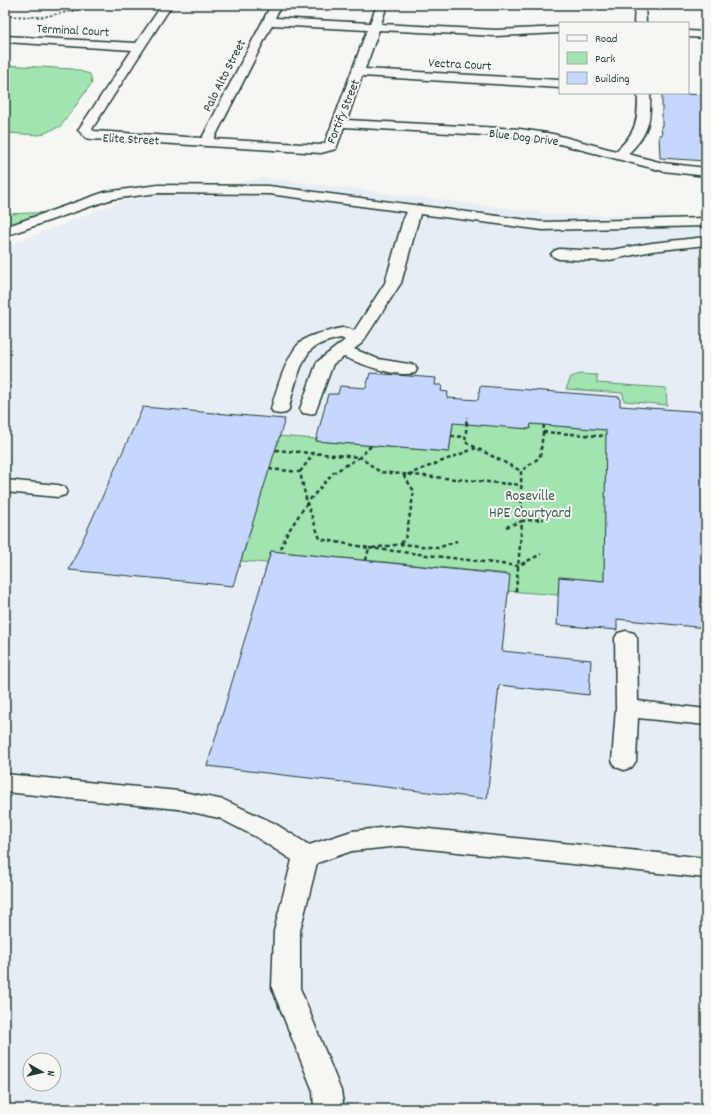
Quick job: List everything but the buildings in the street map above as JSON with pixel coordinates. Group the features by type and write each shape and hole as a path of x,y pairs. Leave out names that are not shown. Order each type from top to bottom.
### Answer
{"street":[{"path":"140,47 167,5"},
{"name":"Palo Alto Street","path":"206,142 276,5"},
{"name":"Fortify Street","path":"206,142 321,149 331,146 382,5"},
{"path":"640,5 640,22"},
{"path":"267,21 503,33 559,30"},
{"path":"689,34 706,34"},
{"name":"Terminal Court","path":"5,39 140,47"},
{"name":"Elite Street","path":"140,47 85,130 91,135 206,142"},
{"name":"Vectra Court","path":"358,72 559,84"},
{"path":"618,156 635,141 643,127 644,94"},
{"name":"Blue Dog Drive","path":"339,123 520,133 553,138 663,167 706,172"},
{"path":"5,232 110,195 158,189 269,190 543,226 706,222"},
{"path":"309,409 325,362 356,340 393,283 410,220 415,210"},
{"path":"559,254 605,256 646,248 706,241"},
{"path":"280,409 282,397 304,348 323,337 344,332 356,340"},
{"path":"342,350 374,363 409,369"},
{"path":"5,486 58,491"},
{"path":"624,761 627,708 626,638"},
{"path":"627,708 706,716"},
{"path":"5,783 178,800 224,810 265,830 306,856"},
{"path":"306,856 352,841 400,836 458,840 706,868"},
{"path":"306,856 287,931 286,988 328,1091 328,1109"}],"path":[{"path":"5,16 43,17 100,5"},
{"path":"467,417 465,442 521,471"},
{"path":"521,471 540,457 544,425"},
{"path":"543,432 600,436 606,434"},
{"path":"451,436 465,437"},
{"path":"280,552 286,535 307,503 332,473 360,457 372,446"},
{"path":"404,476 476,448"},
{"path":"275,450 360,457 380,472 404,476 521,485"},
{"path":"314,453 300,472 307,503 320,539 383,551 518,566 541,554"},
{"path":"269,469 300,472"},
{"path":"516,591 522,521 521,471"},
{"path":"401,544 406,536 414,491 404,476"},
{"path":"506,527 522,521 544,519"},
{"path":"369,548 401,544 438,548 457,541"},
{"path":"366,560 369,548"}],"shaded area":[{"path":"264,178 562,215 706,216 706,1109 5,1109 5,247 122,201"}],"green space":[{"path":"5,65 73,69 90,74 92,83 61,126 40,135 5,133"},
{"path":"58,212 5,232 5,214"},
{"path":"580,374 597,375 597,383 666,388 667,405 624,401 623,393 566,389 571,377"},
{"name":"Roseville HPE Courtyard","path":"454,416 475,424 530,429 531,424 607,430 604,581 559,577 558,595 508,591 509,574 271,551 267,563 241,561 279,436 316,439 316,441 449,452"}]}
